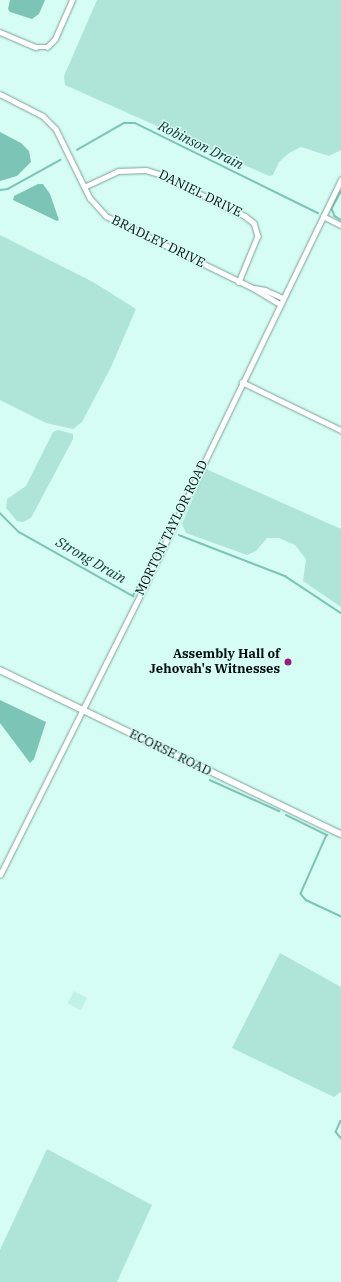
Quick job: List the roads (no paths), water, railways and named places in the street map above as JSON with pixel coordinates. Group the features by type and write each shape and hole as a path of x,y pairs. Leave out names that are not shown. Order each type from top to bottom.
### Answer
{"main road":[{"name":"ECORSE ROAD","path":"0,670 340,832"}],"street":[{"path":"0,32 36,47 50,45 55,39 72,0"},
{"name":"BRADLEY DRIVE","path":"0,94 42,116 56,129 84,187 95,205 111,219 253,288 280,304"},
{"name":"DANIEL DRIVE","path":"84,187 118,171 146,170 162,175 245,216 254,223 258,236 239,282"},
{"name":"MORTON TAYLOR ROAD","path":"0,875 341,180"},
{"path":"323,216 341,224"},
{"name":"BRADLEY DRIVE","path":"253,288 265,290 283,298"},
{"path":"242,382 341,430"}],"waterway":[{"name":"Robinson Drain","path":"77,150 124,123 135,123 318,213"},
{"name":"Robinson Drain","path":"0,190 8,189 60,160"},
{"name":"Robinson Drain","path":"341,192 332,209 335,216 341,220"},
{"name":"Strong Drain","path":"0,513 19,532 133,596 165,531"},
{"name":"Strong Drain","path":"179,535 285,576 341,613"},
{"path":"210,780 279,811"},
{"path":"286,815 327,835 301,894 306,900 341,916"},
{"path":"341,1121 336,1132 341,1138"}],"place":[{"name":"Assembly Hall of Jehovah's Witnesses","path":"288,662"}]}
